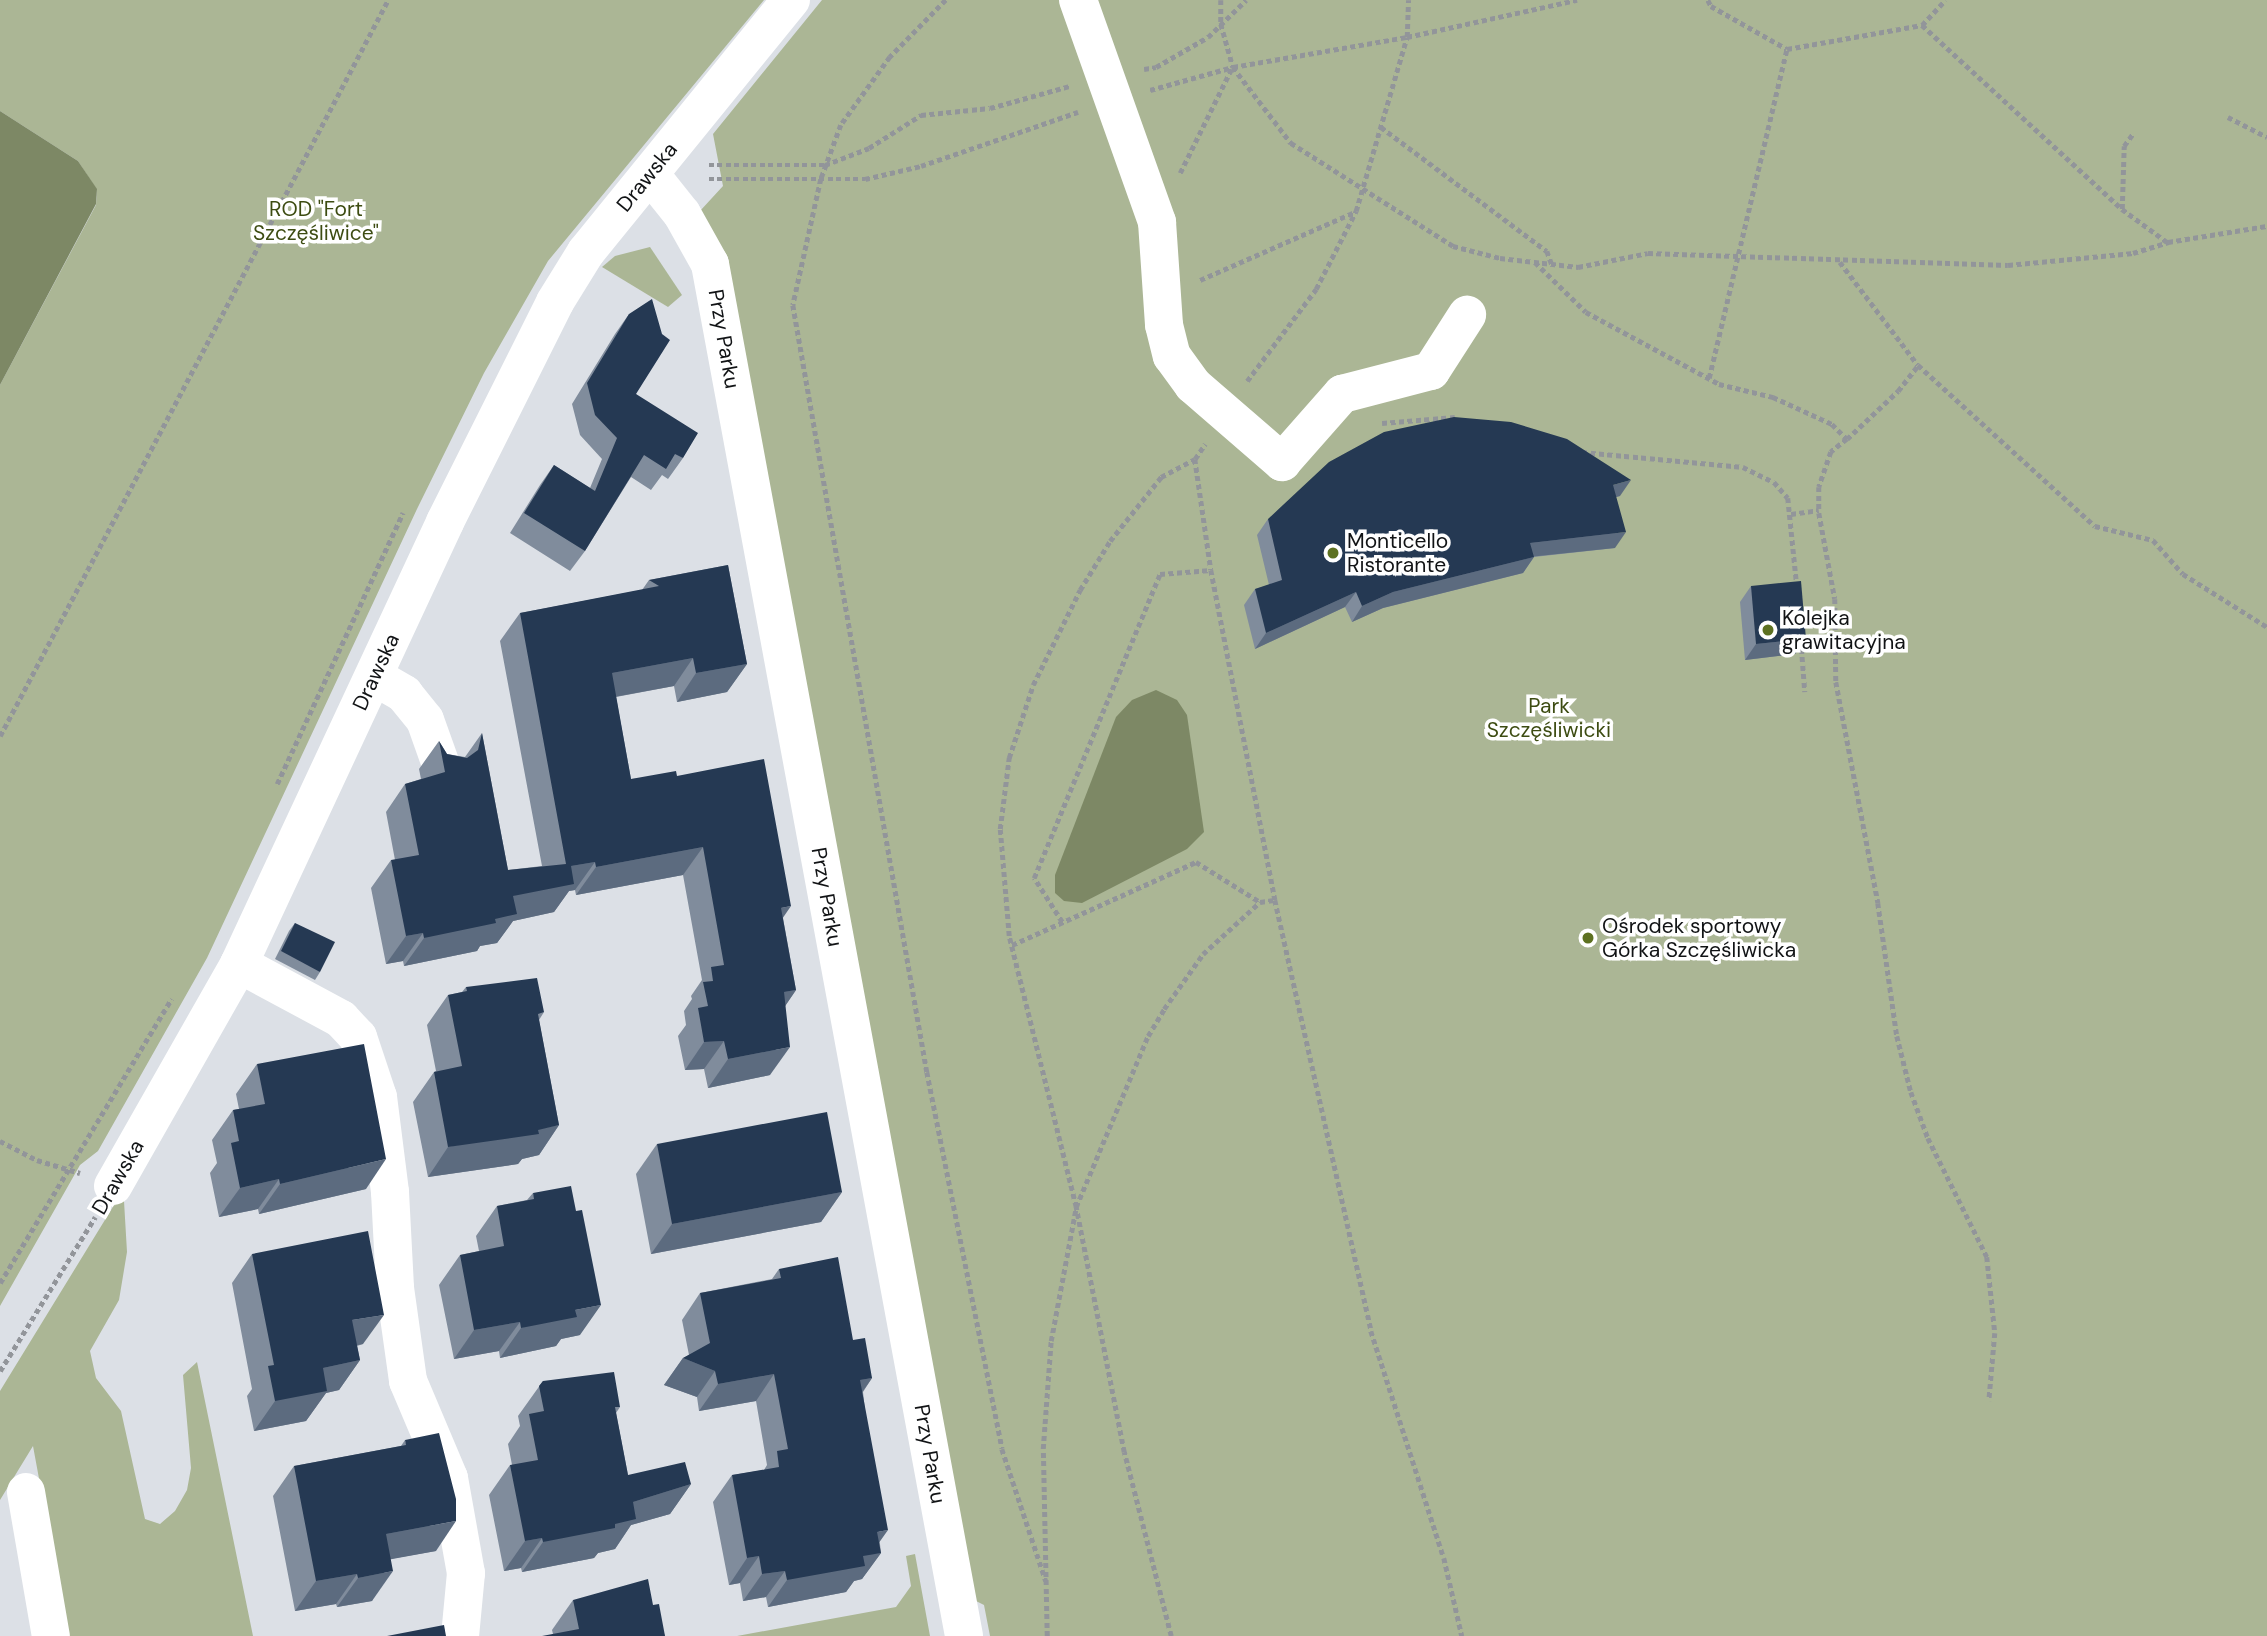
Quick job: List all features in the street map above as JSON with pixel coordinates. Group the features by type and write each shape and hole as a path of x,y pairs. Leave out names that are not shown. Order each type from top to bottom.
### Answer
{"street":[{"name":"Drawska","path":"113,1186 253,972 375,677 555,302 586,252 791,0"},
{"path":"1078,0 1157,222 1164,325 1172,356 1194,385 1282,462 1342,394 1431,371 1467,315"},
{"name":"Przy Parku","path":"650,174 682,214 710,264 964,1636"},
{"path":"375,677 404,694 425,720 441,765"},
{"path":"253,972 341,1019 358,1037 378,1097 390,1192 395,1288 408,1381 449,1478 466,1573 460,1636"},
{"path":"26,1492 51,1636"}],"path":[{"path":"0,736 388,0"},
{"path":"946,0 890,57 841,125 825,164 793,305 927,1072 1002,1449 1046,1581"},
{"path":"1221,0 1221,24 1233,67 1291,143 1362,192 1453,246 1552,265 1578,267 1648,253 1840,262 2008,265 2133,253 2168,242 2267,226"},
{"path":"709,180 865,180 921,166 1156,67 1221,24 1245,0"},
{"path":"1262,359 1316,289 1356,211 1407,37 1408,0"},
{"path":"709,165 825,164 869,148 920,115 990,108 1407,37 1577,0"},
{"path":"1708,0 1711,6 1787,49 1922,25 1945,0"},
{"path":"1922,25 2122,209 2168,242"},
{"path":"1709,378 1787,49"},
{"path":"1174,183 1233,67"},
{"path":"2228,117 2267,137"},
{"path":"1381,127 1547,250 1552,265"},
{"path":"2122,209 2124,146 2132,135"},
{"path":"1192,283 1356,211"},
{"path":"1535,262 1586,312 1709,378 1773,397 1832,424 1847,439"},
{"path":"1840,262 1918,365 2095,526 2153,540 2183,575 2267,627"},
{"path":"1918,365 1898,391 1831,452 1819,487 1819,510 1835,599 1836,682 1878,903 1897,1036 1928,1138 1987,1257 1995,1333 1989,1401"},
{"path":"1342,394 1386,426 1389,434"},
{"path":"1171,1636 1124,1452 1076,1208 1012,945 1000,829 1009,758 1033,685 1080,590 1110,541 1161,477 1195,459 1226,411"},
{"path":"1386,426 1427,418 1460,418"},
{"path":"1577,451 1743,467 1774,482 1788,498 1798,599"},
{"path":"1195,459 1211,570 1275,900 1371,1331 1444,1558 1462,1636"},
{"path":"1791,514 1819,510"},
{"path":"1062,922 1034,878 1160,574 1211,570"},
{"path":"1800,625 1805,692"},
{"path":"1012,945 1196,862 1260,902"},
{"path":"1047,1636 1043,1448 1051,1341 1076,1208 1148,1036 1164,1009 1203,954 1260,902 1275,900"},
{"path":"0,1141 37,1160 77,1171"},
{"name":"Drawska","path":"0,1371 113,1186"}],"green space":[{"name":"ROD \"Fort Szczęśliwice\"","path":"0,0 764,0 548,261 484,373 417,509 207,958 98,1151 80,1165 0,1306 0,385 96,205 97,190 78,161 0,111"},
{"name":"Park Szczęśliwicki","path":"822,0 2267,0 2267,1636 990,1636 984,1605 974,1600 700,211 723,186 713,134"},
{"path":"650,247 682,295 668,307 602,267 615,256"},
{"path":"119,1197 124,1201 127,1252 119,1300 90,1351 96,1378 121,1411 145,1519 160,1524 175,1511 187,1490 191,1468 183,1375 197,1362 253,1636 68,1636 33,1446 0,1500 0,1391"},
{"path":"915,1554 930,1636 737,1636 896,1607 911,1586 906,1556"}],"shaded area":[{"path":"0,111 78,161 97,189 96,204 0,385"},
{"path":"1156,690 1177,700 1187,715 1204,832 1187,849 1082,903 1064,901 1055,893 1055,875 1116,717 1132,700"}],"building":[{"path":"652,299 662,334 670,340 636,394 698,433 683,458 675,454 666,469 644,455 585,551 524,513 554,465 595,491 617,438 595,415 587,383 629,314"},
{"path":"1454,417 1511,422 1567,439 1631,480 1613,485 1626,532 1530,543 1534,557 1393,592 1362,606 1356,592 1266,633 1255,589 1282,580 1268,519 1329,462 1384,432"},
{"path":"728,565 747,664 696,673 693,658 612,673 631,779 676,771 677,776 764,759 791,906 781,908 796,990 784,992 790,1047 728,1059 724,1041 704,1042 698,1008 708,1006 703,982 713,981 711,967 724,965 703,847 596,867 595,862 571,866 574,884 513,896 517,914 495,919 496,923 424,938 423,933 406,936 391,860 419,855 405,784 445,772 439,741 447,754 467,758 478,750 482,733 508,870 566,864 520,613 659,586 649,580"},
{"path":"1801,581 1806,639 1756,644 1751,586"},
{"path":"295,923 335,942 320,972 281,951"},
{"path":"537,978 544,1012 538,1014 559,1125 538,1130 539,1134 448,1147 434,1072 462,1066 448,995 467,991 466,987"},
{"path":"364,1044 386,1159 280,1184 279,1179 240,1188 231,1143 239,1141 233,1110 265,1104 257,1064"},
{"path":"827,1112 842,1192 672,1224 657,1144"},
{"path":"571,1186 576,1211 582,1210 601,1305 575,1310 577,1317 521,1328 520,1322 474,1330 460,1255 504,1246 497,1206 534,1199 533,1193"},
{"path":"368,1231 384,1315 352,1320 360,1360 323,1368 327,1391 275,1401 268,1366 274,1365 252,1254"},
{"path":"838,1257 853,1340 865,1338 872,1378 860,1380 888,1530 877,1532 881,1553 863,1556 865,1566 787,1580 785,1571 762,1574 759,1556 747,1558 732,1475 779,1467 777,1451 788,1449 774,1374 718,1384 715,1371 683,1358 710,1343 700,1293 781,1278 779,1269"},
{"path":"614,1372 620,1407 615,1407 628,1475 685,1462 691,1484 633,1502 636,1519 615,1524 615,1528 543,1542 542,1538 525,1541 510,1465 538,1460 529,1414 544,1411 539,1386 543,1381"},
{"path":"439,1433 456,1499 456,1521 386,1534 393,1571 358,1578 357,1574 316,1581 294,1466 406,1445 405,1440"},
{"path":"648,1579 653,1605 659,1604 665,1636 542,1636 579,1629 573,1600"},
{"path":"444,1625 446,1636 387,1636"}],"place":[{"name":"Monticello Ristorante","path":"1333,553"},
{"name":"Kolejka grawitacyjna","path":"1768,630"},
{"name":"Ośrodek sportowy Górka Szczęśliwicka","path":"1588,938"}]}
